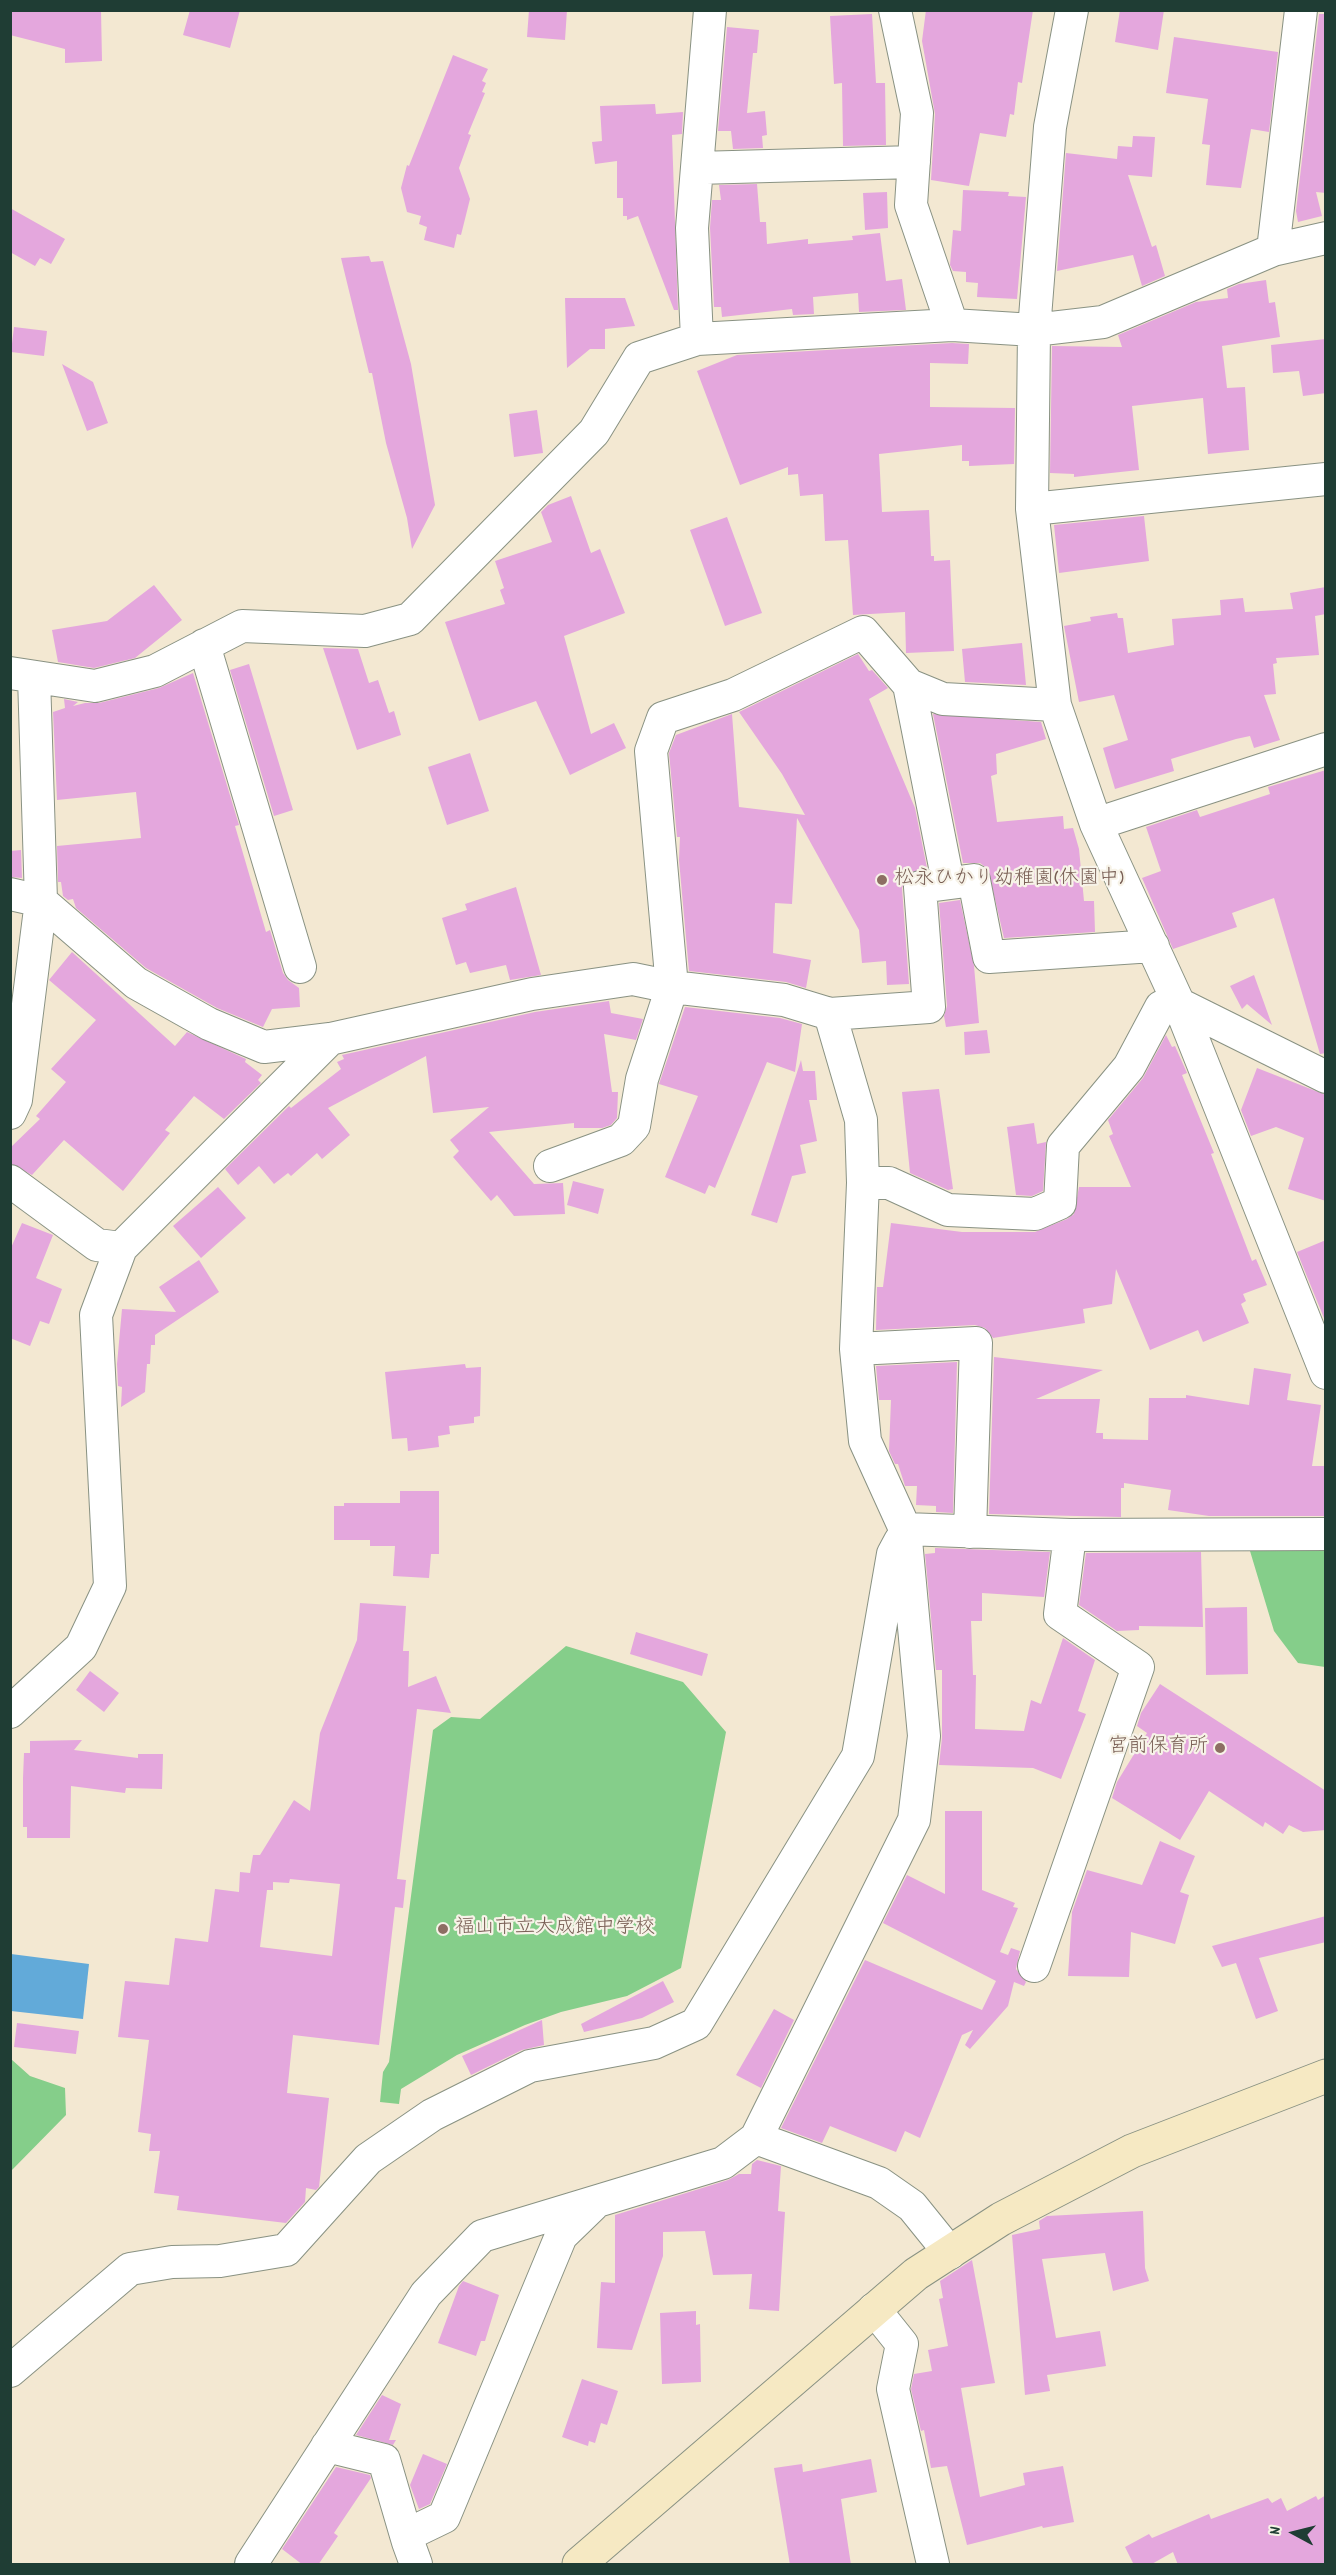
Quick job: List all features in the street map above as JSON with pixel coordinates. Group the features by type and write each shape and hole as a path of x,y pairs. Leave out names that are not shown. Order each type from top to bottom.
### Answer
{"street":[{"path":"697,339 692,228 710,10"},
{"path":"895,10 917,113 911,205 952,325"},
{"path":"1072,10 1050,127 1034,330 1032,509 1054,705 1096,824 1179,1004 1326,1373"},
{"path":"1273,250 1301,10"},
{"path":"697,168 914,162"},
{"path":"10,1113 16,1100 41,901 22,675 95,686 155,671 242,626 365,631 410,619 594,432 639,358 697,339 952,325 1034,330 1103,322 1273,250 1326,238"},
{"path":"1032,509 1326,479"},
{"path":"550,1166 621,1140 634,1126 642,1079 672,987 651,751 663,718 733,695 863,632 909,685 943,699 1054,705"},
{"path":"204,645 300,967"},
{"path":"909,685 948,882"},
{"path":"1096,824 1326,749"},
{"path":"10,894 41,901 136,982 209,1024 264,1047 330,1038 532,994 633,979 672,987 784,1000 830,1014 929,1007 920,887 948,882 974,880 989,957 1153,946"},
{"path":"863,1183 889,1183 948,1210 1035,1214 1060,1203 1064,1146 1128,1067 1161,1007 1179,1004 1326,1077"},
{"path":"830,1014 861,1120 863,1183 856,1349 865,1441 905,1529"},
{"path":"10,1712 81,1647 110,1586 96,1315 121,1248 330,1038"},
{"path":"10,1180 97,1245 121,1248"},
{"path":"856,1349 976,1343 970,1533"},
{"path":"905,1529 1070,1535 1326,1534"},
{"path":"250,2565 426,2294 482,2236 723,2163 756,2138 914,1820 924,1736 893,1554 905,1529"},
{"path":"1034,1966 1138,1667 1060,1614 1070,1535"},
{"path":"10,2371 130,2269 172,2262 220,2261 286,2250 368,2159 432,2115 530,2066 654,2043 696,2024 858,1756 898,1593"},
{"path":"579,2565 916,2274 1001,2219 1132,2151 1297,2084 1326,2076"},
{"path":"756,2138 879,2183 912,2206 950,2253"},
{"path":"412,2553 415,2532 444,2517 561,2236 596,2202"},
{"path":"874,2309 902,2344 893,2389 933,2565"},
{"path":"327,2446 384,2460 412,2553"}],"green space":[{"path":"1325,1549 1325,1667 1298,1663 1274,1631 1250,1551"},
{"path":"566,1646 683,1682 726,1732 681,1968 627,1996 561,2012 457,2055 401,2089 399,2104 380,2102 383,2072 389,2062 433,1730 451,1717 480,1719"},
{"path":"11,2059 30,2076 65,2088 66,2115 11,2171"}],"water":[{"path":"11,1954 89,1964 83,2019 11,2011"}],"building":[{"path":"10,10 101,10 102,61 65,63 65,49 10,35"},
{"path":"190,10 240,10 230,48 183,35"},
{"path":"529,10 567,10 565,40 527,37"},
{"path":"926,10 1033,10 1022,83 1018,82 1014,115 1010,114 1006,137 980,133 969,186 931,180 935,114 922,41"},
{"path":"1120,10 1164,10 1158,50 1115,42"},
{"path":"872,14 876,83 885,83 886,145 843,146 842,83 834,84 830,16"},
{"path":"1319,14 1326,14 1326,193 1316,192 1322,216 1298,222 1296,211"},
{"path":"727,27 759,30 757,53 753,53 747,113 765,111 767,135 762,136 763,148 733,149 731,131 718,131"},
{"path":"1174,37 1278,52 1269,132 1251,129 1241,188 1206,185 1210,145 1202,144 1208,99 1166,93"},
{"path":"453,55 488,69 482,81 486,83 482,92 485,93 468,134 471,135 459,168 470,199 461,235 457,234 454,248 424,240 427,227 419,224 421,216 407,212 401,188 407,165 409,166"},
{"path":"655,104 656,114 683,112 682,134 672,135 678,310 674,310 638,216 627,220 627,216 623,216 623,198 617,198 617,161 595,164 592,142 602,141 600,106"},
{"path":"1133,136 1155,137 1152,177 1128,175 1152,247 1156,245 1165,276 1142,286 1133,255 1057,271 1066,153 1117,159 1118,146 1132,147"},
{"path":"757,184 760,222 766,222 767,244 808,239 808,244 853,240 852,236 880,233 886,281 902,279 906,310 859,312 858,293 813,297 814,314 793,315 792,309 722,317 721,307 714,307 710,228 712,200 721,200 719,185"},
{"path":"963,190 1009,192 1008,196 1026,197 1017,299 977,297 978,283 966,282 966,272 953,271 950,265 953,230 961,231"},
{"path":"887,192 888,228 865,230 863,193"},
{"path":"10,208 65,239 51,264 40,258 35,266 10,252"},
{"path":"369,256 371,262 383,261 411,364 435,505 412,549 407,518 386,443 372,373 369,373 341,258"},
{"path":"1266,280 1269,303 1275,302 1280,337 1222,346 1227,388 1245,387 1249,450 1208,454 1203,398 1132,406 1139,470 1074,477 1074,474 1050,473 1052,346 1122,347 1118,335 1196,302 1228,298 1227,289 1239,284"},
{"path":"565,298 625,298 635,326 605,329 605,349 590,349 567,368"},
{"path":"14,327 47,331 44,356 11,352"},
{"path":"1326,339 1326,393 1303,396 1299,371 1273,373 1271,345"},
{"path":"952,343 969,344 968,364 930,363 930,407 1015,408 1014,464 969,466 969,461 962,461 962,445 879,454 882,512 929,510 931,556 934,556 934,561 950,560 954,651 906,653 905,612 853,615 848,540 825,541 823,494 800,496 798,474 788,475 788,467 740,485 697,371 737,355"},
{"path":"62,364 93,382 108,423 87,431"},
{"path":"537,410 543,453 514,457 509,414"},
{"path":"571,496 591,553 600,549 625,613 564,636 591,734 614,723 626,748 570,775 536,701 479,721 445,622 505,604 500,590 504,588 495,561 552,542 541,512 548,505"},
{"path":"1144,516 1149,561 1059,573 1054,525"},
{"path":"727,517 762,613 725,626 690,530"},
{"path":"154,585 182,620 135,658 94,668 58,662 52,630 107,621"},
{"path":"1326,587 1326,614 1315,616 1319,655 1276,658 1277,663 1273,664 1276,694 1264,695 1280,740 1254,748 1250,736 1236,739 1171,759 1174,771 1115,789 1103,748 1128,740 1114,695 1079,702 1064,626 1091,621 1090,617 1117,613 1118,618 1123,618 1128,653 1174,645 1172,619 1221,615 1220,600 1243,598 1245,612 1293,609 1290,593"},
{"path":"1022,643 1026,685 965,682 962,649"},
{"path":"323,648 358,649 369,683 378,680 389,713 394,711 401,735 357,750"},
{"path":"858,654 869,671 872,670 888,688 869,699 915,808 927,868 909,873 902,888 909,984 887,985 886,961 862,963 859,930 797,818 792,904 775,903 773,953 811,960 806,988 786,982 689,971 679,860 680,837 677,837 669,753 676,735 732,714 739,807 805,815 782,774 739,712"},
{"path":"249,664 293,810 274,816 230,670"},
{"path":"193,673 239,825 235,826 266,932 270,930 283,973 299,988 300,1007 272,1009 263,1027 217,1008 146,968 76,908 73,899 68,900 63,896 61,882 58,882 57,846 141,838 136,792 57,800 53,712 65,708 64,699 78,702 73,706 99,703 159,688"},
{"path":"933,714 1041,722 1046,739 996,754 997,774 991,776 997,822 1063,816 1064,829 1073,828 1079,849 1084,901 1094,901 1095,932 1004,938 988,869 980,863 963,863"},
{"path":"470,753 489,811 447,825 428,767"},
{"path":"1326,770 1326,1053 1320,1054 1274,898 1232,913 1237,927 1173,949 1142,878 1161,871 1146,827 1197,810 1200,817 1270,794 1268,787"},
{"path":"21,850 22,878 10,877 10,851"},
{"path":"516,887 541,975 510,980 506,965 470,973 466,962 456,965 442,918 467,910 465,904"},
{"path":"960,900 974,966 979,1023 946,1027 944,1016 947,1006 939,903"},
{"path":"72,952 175,1046 187,1032 246,1059 245,1062 262,1075 258,1080 261,1083 224,1119 194,1096 165,1130 170,1133 123,1191 64,1140 32,1175 10,1163 10,1148 40,1119 36,1116 66,1082 51,1069 96,1020 49,980"},
{"path":"1254,975 1272,1025 1247,1004 1242,1009 1230,986"},
{"path":"609,1001 611,1013 643,1019 636,1040 604,1034 612,1092 618,1092 617,1118 611,1125 602,1128 574,1128 574,1123 489,1132 534,1184 563,1183 565,1214 514,1216 497,1195 491,1201 453,1157 459,1151 450,1140 489,1107 433,1113 426,1056 328,1108 350,1135 322,1159 317,1153 291,1176 288,1173 274,1184 259,1166 238,1185 225,1169 289,1106 291,1108 341,1069 337,1062 344,1059 342,1055 535,1012"},
{"path":"685,1007 780,1018 802,1024 795,1072 767,1062 715,1188 709,1185 705,1194 665,1177 698,1096 659,1084"},
{"path":"987,1030 990,1053 965,1055 964,1032"},
{"path":"1166,1035 1172,1047 1175,1046 1187,1073 1182,1075 1214,1153 1211,1154 1252,1261 1256,1259 1267,1285 1243,1294 1246,1301 1241,1304 1249,1323 1203,1342 1198,1330 1150,1350 1116,1269 1112,1304 1083,1309 1085,1323 993,1338 985,1328 975,1325 876,1330 877,1287 883,1287 891,1223 962,1232 1035,1232 1074,1214 1079,1187 1131,1187 1109,1136 1113,1134 1108,1120 1143,1078"},
{"path":"801,1060 803,1071 815,1071 817,1100 809,1100 817,1141 800,1145 806,1173 792,1176 777,1223 751,1215"},
{"path":"1257,1068 1326,1095 1326,1201 1288,1189 1304,1138 1276,1127 1251,1136 1241,1110"},
{"path":"939,1089 953,1189 948,1190 910,1173 902,1092"},
{"path":"1034,1123 1037,1144 1046,1142 1043,1191 1032,1196 1016,1195 1007,1127"},
{"path":"573,1181 604,1189 598,1214 567,1205"},
{"path":"218,1187 246,1218 201,1258 173,1226"},
{"path":"22,1223 53,1235 36,1278 62,1289 49,1324 40,1321 30,1346 10,1338 10,1250"},
{"path":"1326,1240 1326,1323 1297,1252"},
{"path":"199,1260 219,1292 155,1335 155,1345 151,1345 150,1364 147,1364 145,1392 121,1407 122,1387 118,1386 117,1364 122,1309 176,1312 159,1287"},
{"path":"994,1357 1103,1370 1036,1399 1100,1399 1096,1433 1103,1433 1103,1439 1148,1440 1149,1398 1186,1398 1186,1395 1249,1405 1254,1368 1291,1374 1287,1400 1321,1405 1312,1466 1326,1466 1326,1516 1209,1516 1168,1510 1171,1490 1124,1483 1124,1488 1121,1488 1121,1517 989,1514"},
{"path":"957,1362 953,1513 936,1512 936,1506 916,1505 917,1486 905,1486 898,1464 895,1464 889,1451 891,1400 879,1400 876,1366"},
{"path":"465,1364 466,1368 481,1367 480,1416 474,1417 474,1423 449,1426 450,1434 438,1436 439,1447 408,1451 407,1438 392,1439 385,1372"},
{"path":"400,1491 439,1491 439,1554 431,1554 429,1578 393,1576 395,1546 370,1546 370,1540 334,1540 334,1506 344,1506 344,1503 400,1503"},
{"path":"935,1548 1050,1552 1044,1597 982,1593 982,1621 971,1621 973,1675 976,1675 975,1729 1024,1731 1031,1700 1041,1704 1063,1638 1095,1660 1078,1711 1086,1714 1061,1779 1033,1768 939,1765 942,1738 942,1670 936,1670 925,1554 935,1553"},
{"path":"1201,1552 1203,1627 1139,1626 1139,1630 1117,1631 1079,1605 1086,1553"},
{"path":"360,1603 406,1606 403,1651 409,1651 408,1687 436,1676 451,1713 417,1709 397,1879 406,1880 403,1908 395,1907 379,2045 293,2035 287,2093 329,2098 319,2187 316,2190 306,2188 305,2202 286,2223 177,2210 179,2196 154,2193 160,2151 149,2151 151,2134 138,2132 149,2040 118,2037 125,1981 169,1985 175,1938 208,1942 215,1889 239,1892 240,1872 250,1873 253,1855 260,1855 294,1800 310,1811 320,1733 357,1640","holes":["290,1879 340,1884 332,1956 260,1947 267,1890 273,1890 273,1882 289,1883"]},
{"path":"1247,1607 1248,1674 1206,1675 1205,1608"},
{"path":"636,1632 708,1654 702,1676 630,1654"},
{"path":"90,1671 119,1693 104,1712 76,1690"},
{"path":"1160,1684 1326,1791 1326,1830 1303,1832 1289,1825 1283,1834 1265,1822 1263,1827 1209,1791 1180,1840 1112,1798 1117,1782 1147,1733 1137,1726 1141,1713"},
{"path":"82,1740 74,1750 138,1758 138,1754 163,1754 162,1789 126,1788 125,1793 71,1786 70,1838 27,1838 27,1827 23,1827 23,1778 24,1753 30,1753 30,1741"},
{"path":"945,1811 982,1811 982,1890 1015,1903 1013,1907 1018,1908 1000,1952 1008,1955 1011,1948 1020,1951 1016,1969 1026,1982 1024,1986 1014,1982 1008,2006 970,2049 965,2045 973,2030 962,2035 920,2138 905,2131 896,2152 830,2126 822,2143 781,2128 865,1960 982,2010 996,1981 883,1923 907,1875 945,1894"},
{"path":"1160,1841 1195,1856 1180,1892 1189,1895 1175,1944 1131,1932 1129,1977 1068,1976 1072,1912 1087,1870 1142,1885"},
{"path":"1326,1916 1326,1942 1259,1958 1278,2011 1256,2019 1236,1963 1222,1967 1212,1946"},
{"path":"663,1981 674,2002 642,2018 584,2032 581,2024"},
{"path":"774,2009 794,2020 761,2088 736,2075"},
{"path":"542,2020 544,2045 522,2050 471,2075 462,2056"},
{"path":"17,2023 79,2031 76,2054 14,2047"},
{"path":"757,2160 781,2166 778,2211 785,2212 779,2311 749,2309 752,2274 713,2275 705,2231 663,2232 663,2256 632,2350 597,2348 601,2282 615,2283 615,2215 728,2180 739,2174 751,2174 752,2164"},
{"path":"1143,2211 1145,2268 1149,2281 1113,2291 1105,2253 1042,2259 1056,2338 1100,2331 1106,2366 1047,2375 1050,2391 1025,2395 1012,2235 1040,2229 1039,2221 1047,2216"},
{"path":"972,2260 995,2383 961,2388 980,2497 1025,2485 1023,2473 1063,2466 1074,2522 1043,2528 1042,2526 967,2545 947,2466 931,2468 924,2430 921,2431 911,2389 914,2374 932,2371 928,2350 948,2346 939,2299 943,2298 940,2281"},
{"path":"463,2281 499,2295 485,2341 481,2341 476,2356 438,2343 459,2286"},
{"path":"696,2311 696,2325 700,2324 701,2382 662,2384 660,2313"},
{"path":"582,2379 618,2391 607,2425 601,2423 595,2443 589,2441 588,2446 562,2437"},
{"path":"382,2395 401,2404 389,2440 396,2440 393,2445 356,2435"},
{"path":"423,2454 447,2464 430,2504 419,2509 410,2485"},
{"path":"871,2459 877,2492 841,2499 851,2565 790,2565 774,2468 802,2464 803,2472"},
{"path":"336,2467 370,2475 371,2478 334,2533 338,2536 318,2565 303,2565 282,2549"},
{"path":"1326,2495 1326,2565 1178,2565 1173,2552 1150,2565 1134,2565 1125,2547 1149,2534 1152,2538 1209,2514 1211,2519 1268,2498 1272,2503 1281,2498 1287,2511 1316,2496 1318,2500"}],"place":[{"name":"松永ひかり幼稚園(休園中)","path":"882,880"},
{"name":"宮前保育所","path":"1220,1748"},
{"name":"福山市立大成館中学校","path":"443,1929"}]}
